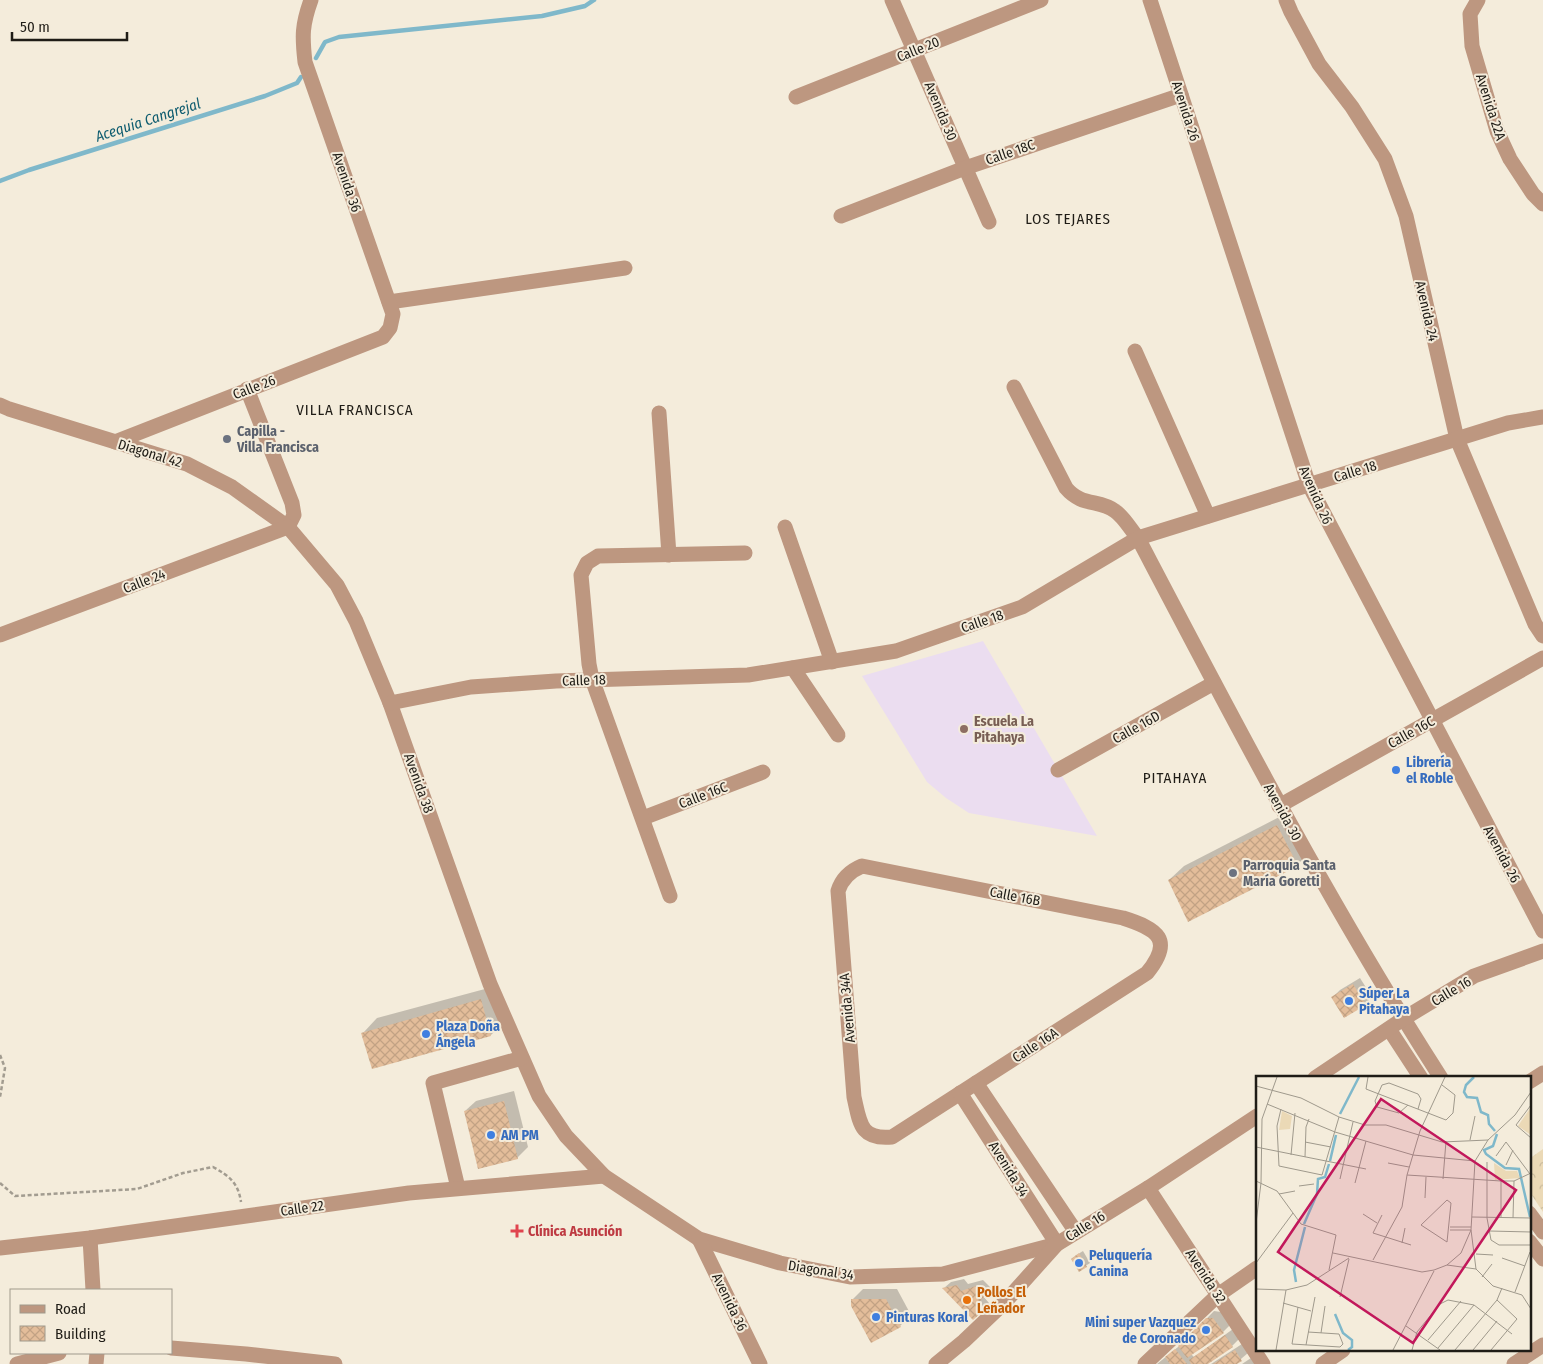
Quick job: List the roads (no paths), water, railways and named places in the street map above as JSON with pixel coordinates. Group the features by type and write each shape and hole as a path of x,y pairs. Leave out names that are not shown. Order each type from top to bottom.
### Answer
{"street":[{"name":"Avenida 36","path":"311,0 305,17 302,36 306,62 393,314 390,328"},
{"name":"Avenida 30","path":"892,0 989,222"},
{"name":"Calle 20","path":"796,97 1041,0"},
{"name":"Avenida 26","path":"1150,0 1309,485 1543,931"},
{"name":"Avenida 24","path":"1286,0 1319,64 1352,107 1385,159 1406,216 1457,439 1535,624 1543,636"},
{"name":"Avenida 22A","path":"1478,0 1470,14 1472,46 1497,131 1519,173 1533,194 1543,204"},
{"name":"Calle 18C","path":"841,216 965,168 1181,95"},
{"path":"389,302 625,268"},
{"name":"Calle 26","path":"115,442 383,337 390,328"},
{"path":"1135,351 1208,516"},
{"name":"Avenida 30","path":"1014,387 1066,488 1073,496 1116,511 1138,538 1279,806 1403,1020 1440,1076"},
{"path":"247,389 292,503 294,515 288,526"},
{"name":"Diagonal 42","path":"0,405 187,464 232,487 288,526"},
{"path":"659,413 669,555"},
{"name":"Calle 18","path":"390,703 471,688 592,679 748,675 896,651 1022,607 1138,538 1508,423 1543,417"},
{"name":"Calle 24","path":"0,635 288,526"},
{"name":"Avenida 38","path":"288,526 337,585 356,621 390,703 490,984 538,1096 566,1136 604,1176"},
{"path":"785,526 832,662"},
{"path":"670,896 644,818 592,679 581,574 588,563 598,556 745,553"},
{"name":"Calle 16C","path":"1279,806 1543,658"},
{"path":"793,668 838,735"},
{"name":"Calle 16D","path":"1058,770 1214,684"},
{"name":"Calle 16C","path":"644,818 764,772"},
{"name":"Calle 16B","path":"862,866 1123,918 1152,930 1160,941"},
{"name":"Avenida 34A","path":"862,866 845,876 838,891 854,1097 860,1122 864,1129 870,1135 880,1138 892,1137"},
{"name":"Calle 16A","path":"892,1137 1147,973 1161,951 1160,941"},
{"name":"Calle 16","path":"1318,1076 1474,976 1543,951"},
{"path":"1390,1029 1420,1076"},
{"path":"458,1188 433,1083 522,1058"},
{"path":"1530,1081 1543,1073"},
{"name":"Avenida 34","path":"976,1083 1076,1232"},
{"name":"Avenida 34","path":"960,1093 1057,1244"},
{"name":"Calle 16","path":"936,1364 964,1341 1005,1302 1057,1244 1148,1188 1256,1117"},
{"name":"Calle 22","path":"0,1248 90,1238 408,1193 604,1176"},
{"name":"Diagonal 34","path":"604,1176 699,1239 780,1263 850,1277 944,1274 1057,1244"},
{"name":"Avenida 32","path":"1148,1188 1263,1364"},
{"path":"1531,1218 1543,1232"},
{"path":"90,1238 94,1289"},
{"name":"Avenida 36","path":"699,1239 760,1364"},
{"path":"1530,1242 1543,1259"},
{"path":"1145,1364 1218,1295 1256,1269"},
{"path":"1514,1364 1543,1345"},
{"path":"172,1348 335,1364"},
{"path":"1323,1364 1340,1352"},
{"path":"17,1364 55,1354"}],"waterway":[{"name":"Acequia Cangrejal","path":"316,58 325,42 339,37 542,16 585,6 594,0"},
{"name":"Acequia Cangrejal","path":"0,181 29,170 265,96 297,83 301,77"}],"place":[{"name":"Capilla - Villa Francisca","path":"227,439"},
{"name":"Escuela La Pitahaya","path":"964,729"},
{"name":"Librería el Roble","path":"1396,770"},
{"name":"Parroquia Santa María Goretti","path":"1233,873"},
{"name":"Súper La Pitahaya","path":"1349,1001"},
{"name":"Plaza Doña Ángela","path":"426,1034"},
{"name":"AM PM","path":"491,1135"},
{"name":"Clínica Asunción","path":"517,1231"},
{"name":"Peluquería Canina","path":"1079,1263"},
{"name":"Pollos El Leñador","path":"967,1300"},
{"name":"Pinturas Koral","path":"876,1317"},
{"name":"Mini super Vazquez de Coronado","path":"1206,1330"}],"district":[{"name":"LOS TEJARES","path":"1068,219"},
{"name":"VILLA FRANCISCA","path":"355,410"},
{"name":"PITAHAYA","path":"1175,778"}]}
